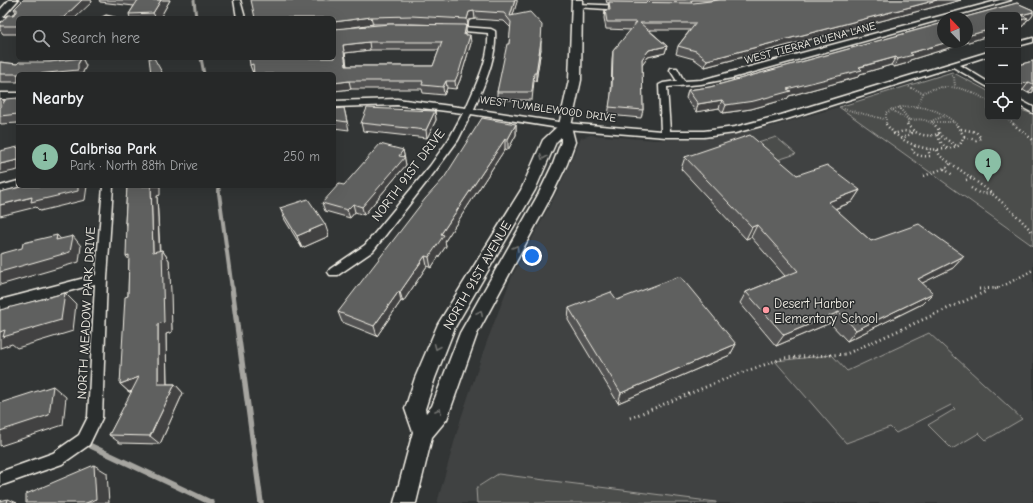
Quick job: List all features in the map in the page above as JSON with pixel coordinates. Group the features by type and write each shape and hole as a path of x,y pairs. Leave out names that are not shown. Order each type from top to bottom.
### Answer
{"main road":[{"name":"NORTH 91ST AVENUE","path":"405,503 423,432 440,412 469,334 496,282 538,208 560,164 568,142 565,126 575,80 577,3"},
{"name":"NORTH 91ST AVENUE","path":"423,432 415,409 425,378 447,324 528,190 550,140 565,126"},
{"path":"475,276 496,282"}],"street":[{"path":"0,15 14,0"},
{"path":"237,0 241,16"},
{"name":"WEST TIERRA BUENA LANE","path":"666,134 664,85 682,84 729,76 1010,1"},
{"path":"577,3 629,8"},
{"path":"0,19 16,19"},
{"name":"NORTH 91ST DRIVE","path":"334,272 369,248 433,168 452,140 469,110 486,72 492,42 491,31 442,28"},
{"path":"1021,43 1033,40"},
{"name":"WEST TUMBLEWOOD DRIVE","path":"336,104 397,102 469,110 565,126 666,134 704,134 735,130 985,55"},
{"path":"953,64 986,84"},
{"path":"674,70 682,84"},
{"path":"0,96 16,96"},
{"path":"1021,104 1033,110"},
{"path":"0,189 16,185"},
{"name":"NORTH MEADOW PARK DRIVE","path":"0,479 57,459 84,440 94,418 101,278 108,188"},
{"path":"0,305 101,278"}],"path":[{"path":"917,107 924,92 942,86 955,86 972,91 985,99"},
{"path":"825,104 884,119"},
{"path":"899,107 907,116 909,121 908,127 914,132"},
{"path":"899,107 917,107 945,116 954,122 961,129 964,137 963,143 958,147 949,150 928,149 916,146 901,139 893,134 886,126 884,119 886,113 891,109 899,107"},
{"path":"891,109 909,121 919,119 940,123 954,122"},
{"path":"930,122 945,116"},
{"path":"1009,120 1033,140"},
{"path":"930,122 938,127 940,130 938,134 942,144 949,150"},
{"path":"961,129 976,132 981,138 976,140 964,137"},
{"path":"893,134 904,131 914,132 925,136 938,134 958,147"},
{"path":"901,139 914,132"},
{"path":"916,146 912,150 913,152 922,157 930,156 928,149"},
{"path":"938,150 940,156 950,164 974,178 994,194 1033,233"},
{"path":"924,176 950,164"},
{"path":"944,168 953,175"},
{"path":"966,180 974,178"},
{"path":"972,188 979,193 994,194"},
{"path":"979,289 996,289 1033,270"},
{"path":"630,418 735,375 784,358 846,354 987,290"}],"shaded area":[{"path":"952,72 985,89 985,120 1021,120 1021,110 1033,114 1033,246 839,107"},
{"name":"Desert Harbor Elementary School","path":"839,107 1033,247 1033,503 437,503 461,418 486,344 512,276 557,192 581,138 591,135 654,140 714,138 773,126"},
{"path":"776,137 796,154 765,164 746,147"},
{"path":"929,333 1022,419 986,440 979,433 952,449 928,425 955,409 951,405 896,433 890,427 846,443 775,361 832,355 847,371"},
{"path":"498,474 716,503 477,503 476,488"}],"building":[{"path":"23,0 82,0 65,16 16,16 16,26 0,26 8,15 13,15 17,12 17,9 14,9"},
{"path":"138,0 161,0 153,13 129,14"},
{"path":"251,0 515,0 510,16 530,12 542,25 541,41 536,73 534,73 532,92 497,92 507,44 509,44 511,22 504,13 474,11 469,12 467,19 411,16 371,17 336,22 336,16 255,16"},
{"path":"719,0 937,0 707,60 696,51 678,46 696,23 640,23 667,46 649,50 642,59 643,110 609,107 612,88 613,51 637,22 607,22 605,10 610,10 609,2 693,3"},
{"path":"1017,3 1033,10 1033,12 1021,15 1021,12 985,12 985,31 973,34 973,15"},
{"path":"1021,15 1028,18 1021,20"},
{"path":"390,24 466,25 464,35 470,35 455,81 446,81 443,87 422,85 423,81 349,81 336,83 336,72 254,72 253,64 250,65 249,60 336,60 336,29","holes":["369,42 442,42 433,66 346,66 343,45"]},
{"path":"937,25 937,45 910,53 913,55 898,59 896,57 859,67 862,70 787,89 791,91 754,101 726,105 722,100 698,104 688,90 710,87"},
{"path":"80,60 78,70 0,74 0,62 17,64 19,62"},
{"path":"149,60 155,60 162,72 151,72"},
{"path":"1033,61 1033,84 1029,82 1021,84 1021,64"},
{"path":"16,98 16,114 0,116 0,108 6,99"},
{"path":"344,108 347,122 336,120 336,109"},
{"path":"367,108 435,111 426,130 361,123"},
{"path":"482,118 516,124 508,139 505,139 441,234 444,235 429,257 425,256 374,326 338,312 425,199 444,178"},
{"path":"750,135 797,175 827,165 860,190 828,202 871,241 919,224 964,256 918,279 933,293 856,330 839,312 784,335 746,292 798,271 757,225 752,227 685,157"},
{"path":"380,144 403,150 399,156 405,157 362,207 353,204 347,210 322,203 339,184 344,185"},
{"path":"16,147 16,160 0,164 0,151"},
{"path":"17,188 78,188 78,191 31,202 32,197 0,205 0,192"},
{"path":"127,188 151,188 153,252 162,250 164,322 158,324 158,384 175,384 150,436 109,435 139,377 120,384 125,297 128,296 129,255 126,256 127,223 125,223"},
{"path":"308,199 325,224 297,236 280,208"},
{"path":"57,235 56,240 73,236 70,252 0,272 0,254 22,248 23,243"},
{"path":"680,276 736,344 621,393 569,308 611,292 617,300"},
{"path":"65,293 61,320 3,337 5,330 0,332 0,310"},
{"path":"53,386 49,415 0,431 0,403"},
{"path":"94,465 96,499 86,503 26,503 26,494"},
{"path":"8,499 7,503 0,503 0,501"}],"waterway":[{"path":"194,0 196,16"},
{"path":"201,60 204,72"},
{"path":"218,188 232,289"},
{"path":"232,288 261,503"},
{"path":"91,446 212,503"}],"place":[{"name":"Calbrisa Park","path":"988,182"},
{"name":"Desert Harbor Elementary School","path":"766,310"}]}
